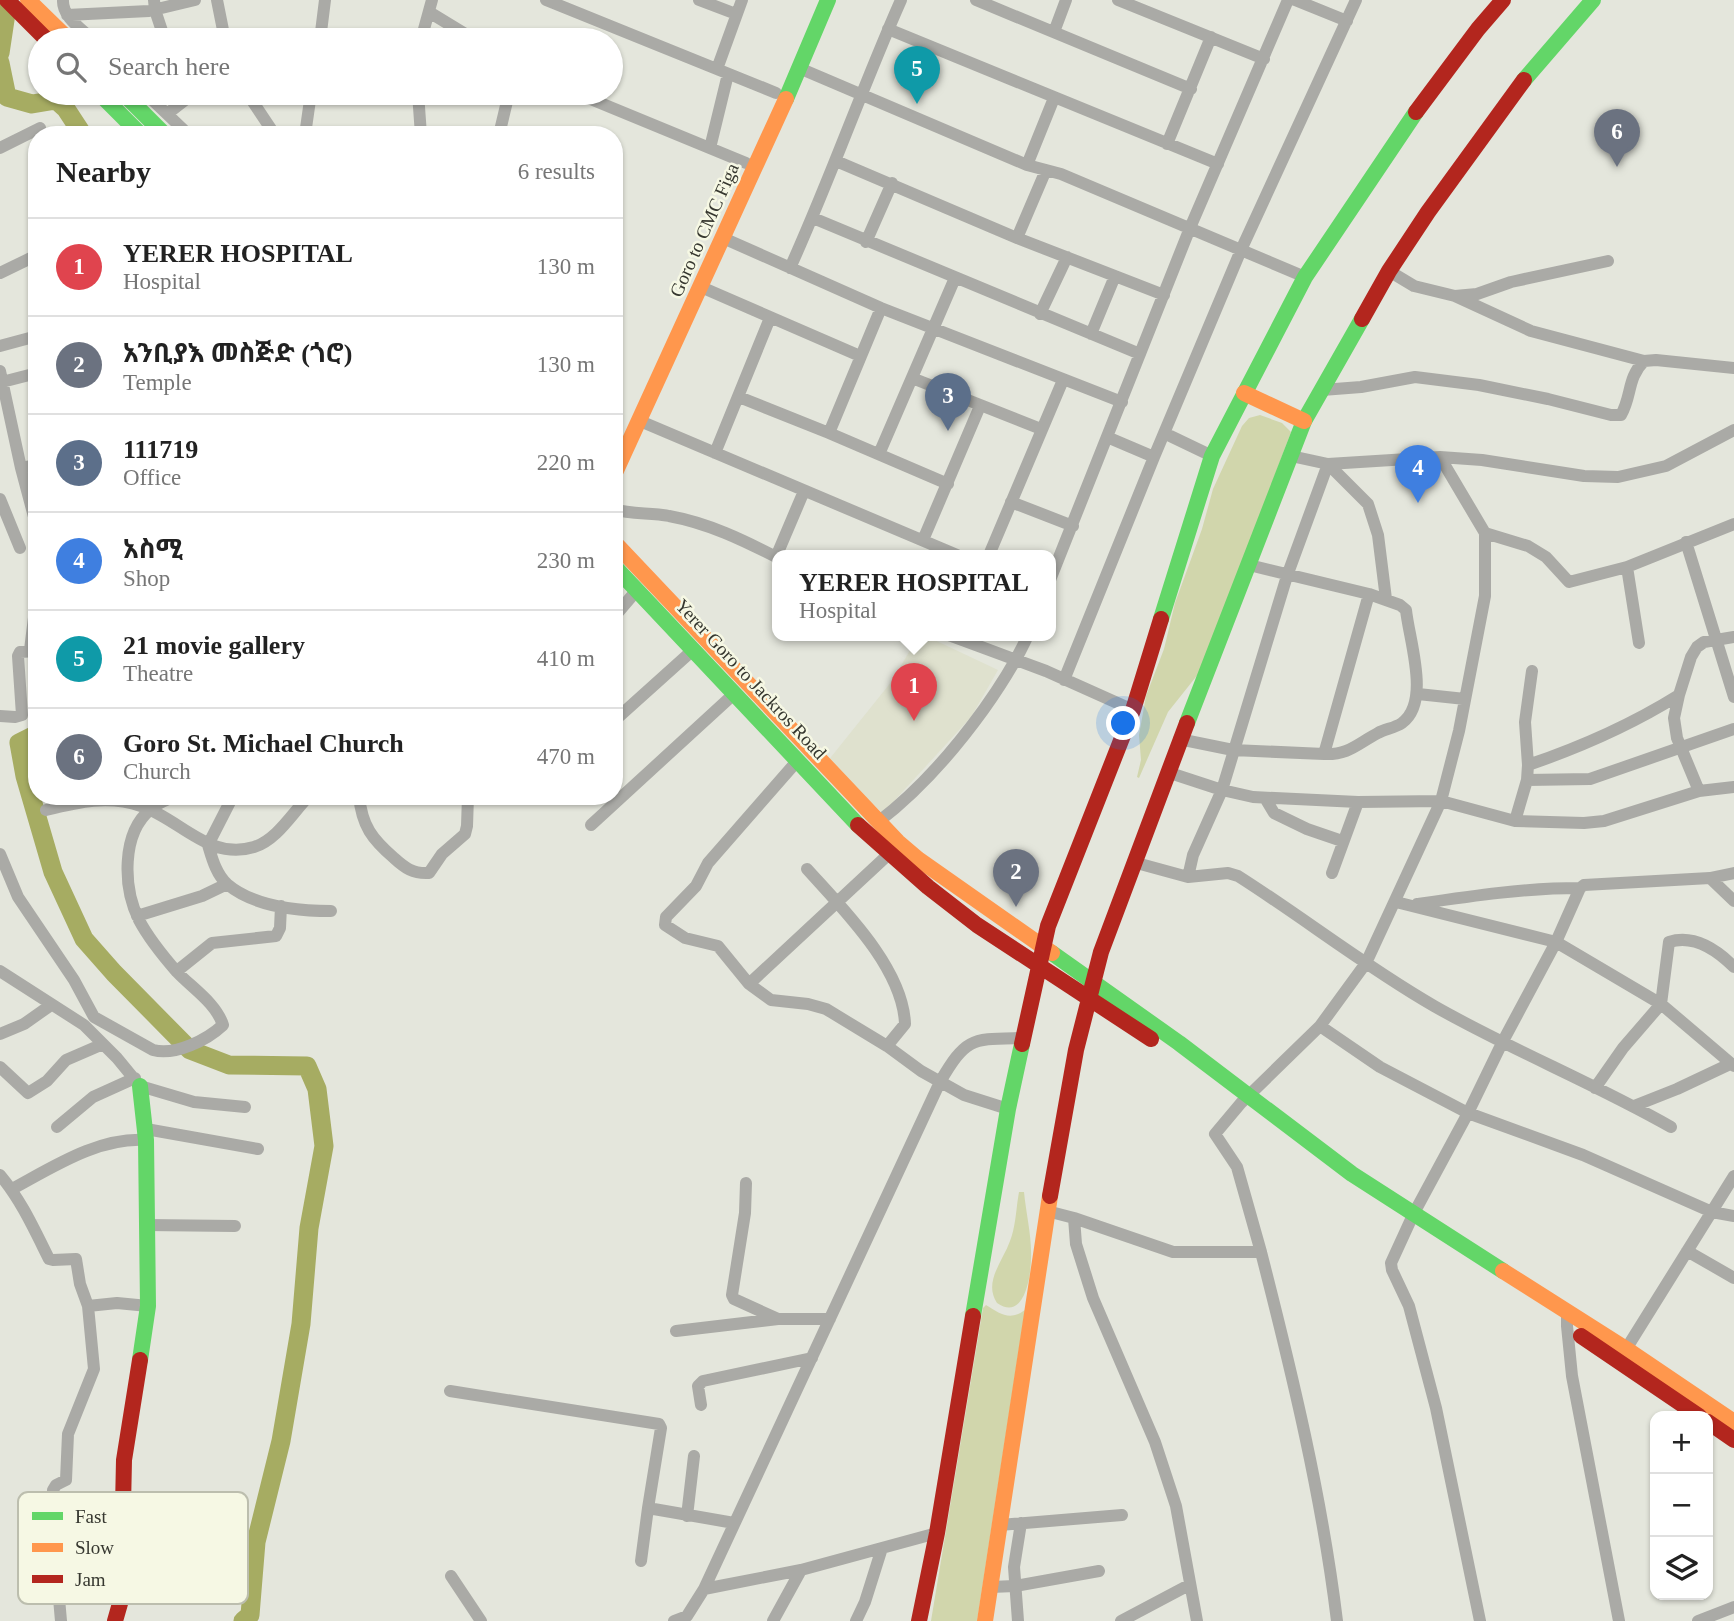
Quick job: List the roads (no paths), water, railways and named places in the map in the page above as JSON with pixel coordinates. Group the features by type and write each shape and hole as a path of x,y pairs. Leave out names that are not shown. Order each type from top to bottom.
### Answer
{"main road":[{"path":"7,0 35,28"},
{"path":"28,0 57,28"},
{"path":"623,435 728,213 746,163 816,0"},
{"name":"Goro to CMC Figa","path":"623,456 723,238 728,213 799,68 828,0"},
{"path":"919,1621 937,1533 1008,1109 1048,926 1133,710 1212,456 1305,277 1405,126 1503,0"},
{"path":"985,1621 1047,1211 1076,1050 1101,952 1133,862 1304,421 1389,271 1428,212 1517,88 1593,0"},
{"path":"111,105 132,126"},
{"path":"134,105 156,126"},
{"path":"1244,393 1304,421"},
{"path":"623,552 878,822 918,859 1043,948 1092,991 1180,1058 1245,1100 1410,1222 1734,1422"},
{"name":"Yerer Goro to Jackros Road","path":"623,575 855,822 950,905 1038,967 1092,991"},
{"path":"123,1492 124,1460 148,1306 146,1134 138,1082"},
{"path":"1622,1355 1693,1411"},
{"path":"1713,1425 1734,1440"},
{"path":"115,1621 120,1604"}],"street":[{"path":"63,0 67,15 81,28"},
{"path":"67,15 139,12 154,5 195,0"},
{"path":"217,0 223,28"},
{"path":"322,28 326,0"},
{"path":"699,0 736,14"},
{"path":"710,148 722,71 742,0"},
{"path":"790,268 813,218 901,0"},
{"path":"976,0 1191,89"},
{"path":"1054,32 1066,0"},
{"path":"1118,0 1143,4 1264,60"},
{"path":"1056,568 1190,228 1288,0"},
{"path":"1294,0 1347,21"},
{"path":"1064,680 1241,250 1356,0"},
{"path":"555,2 618,28"},
{"path":"154,5 161,28"},
{"path":"425,28 431,6 459,28"},
{"path":"888,29 1218,164"},
{"path":"623,30 776,93"},
{"path":"1167,144 1211,37"},
{"path":"799,68 1027,165 1061,174 1305,277"},
{"path":"1027,165 1054,98"},
{"path":"158,105 180,126"},
{"path":"167,114 179,105"},
{"path":"255,105 269,126"},
{"path":"306,126 309,105"},
{"path":"419,105 420,126"},
{"path":"501,126 506,105"},
{"path":"605,105 746,163"},
{"path":"0,148 28,134"},
{"path":"836,161 1017,238 1164,295"},
{"path":"1017,238 1046,170"},
{"path":"866,242 892,183"},
{"path":"813,218 1140,354"},
{"path":"723,238 881,308 1122,402"},
{"path":"1040,314 1067,257"},
{"path":"0,273 28,259"},
{"path":"1455,296 1477,295 1511,282 1608,261"},
{"path":"1389,271 1414,286 1455,296 1531,331 1644,360 1734,368"},
{"path":"1091,334 1115,276"},
{"path":"879,454 955,278"},
{"path":"701,287 860,356"},
{"path":"829,433 881,308"},
{"path":"715,453 771,318"},
{"path":"0,346 28,338"},
{"path":"1322,390 1361,387 1415,377 1479,385 1621,415 1626,407 1629,386 1636,369 1644,360"},
{"path":"28,374 1,376 28,494"},
{"path":"912,378 1041,429"},
{"path":"991,550 1063,380"},
{"path":"739,397 948,484"},
{"path":"923,540 980,406"},
{"path":"640,421 946,550"},
{"path":"1291,456 1328,464 1440,457 1482,460 1584,476 1618,477 1667,466 1734,430"},
{"path":"1164,433 1212,456"},
{"path":"1107,437 1154,457"},
{"path":"1337,1621 1323,1530 1261,1252 1237,1167 1215,1134 1245,1100 1320,1026 1366,963 1441,801 1485,596 1485,533 1440,457"},
{"path":"1188,877 1193,855 1222,790 1287,576 1328,464"},
{"path":"1328,464 1367,504 1372,514 1382,556 1386,599"},
{"path":"21,468 28,467"},
{"path":"780,550 804,491"},
{"path":"0,499 20,548"},
{"path":"1011,502 1073,526"},
{"path":"623,512 648,512 694,521 737,537 772,554"},
{"path":"1485,533 1528,546 1546,556 1569,582 1627,567 1734,524"},
{"path":"1686,542 1734,697"},
{"path":"1180,739 1233,750 1339,755 1403,722 1415,709 1418,694 1406,610 1386,599 1369,594 1249,565"},
{"path":"1627,567 1639,643"},
{"path":"623,606 637,590"},
{"path":"1324,754 1369,594"},
{"path":"1699,791 1680,748 1674,718 1679,695 1691,657 1697,647 1703,642 1734,637"},
{"path":"967,641 1133,710"},
{"path":"878,822 929,778 960,741 1017,660 1025,641"},
{"path":"623,713 693,650"},
{"path":"2,712 15,717 22,715 18,656 20,652 28,651"},
{"path":"1516,821 1527,780 1525,722 1532,671"},
{"path":"623,796 735,693"},
{"path":"1418,694 1465,699"},
{"path":"1528,765 1613,732 1643,718 1679,695"},
{"path":"1527,780 1590,779 1734,729"},
{"path":"798,760 751,810 708,863 696,886 666,917 665,925 685,938 718,946 749,984 771,1000 826,1009 940,1082 964,1095 1008,1109"},
{"path":"1167,772 1222,790 1265,798 1358,802 1441,801 1516,821 1584,823 1604,821 1699,791 1734,787"},
{"path":"1265,798 1274,813 1307,830 1342,841"},
{"path":"1332,873 1358,802"},
{"path":"47,810 67,805"},
{"path":"132,805 150,809 208,845 226,849 255,847 281,827 301,805"},
{"path":"1,974 51,1005 161,1053 183,1049 223,1025 221,1018 151,940 137,916 130,888 127,855 131,837 150,809 158,805"},
{"path":"228,805 208,845 213,863 227,884 249,897 281,906 331,911"},
{"path":"360,805 370,837 405,869 420,874 429,873 442,854 464,834 468,805"},
{"path":"591,825 613,805"},
{"path":"749,984 890,853"},
{"path":"0,854 18,897 74,980 89,1021 103,1044 138,1082 194,1102 245,1107"},
{"path":"1133,862 1188,877 1228,873 1238,877 1433,1005 1502,1043 1634,1106 1671,1127"},
{"path":"807,869 837,902 886,967 897,990 905,1014 905,1024 887,1046"},
{"path":"1410,905 1493,892 1710,878 1734,873"},
{"path":"1710,878 1734,901"},
{"path":"137,916 202,896 227,884"},
{"path":"1480,1621 1436,1408 1409,1306 1392,1270 1392,1257 1556,942 1580,888"},
{"path":"1396,902 1556,942 1661,1004 1732,1065 1634,1106"},
{"path":"177,971 212,943 276,936 280,928 281,906"},
{"path":"1595,1088 1623,1048 1661,1004 1669,942 1675,940 1711,947 1734,967"},
{"path":"0,1034 24,1024 51,1005"},
{"path":"1320,1026 1380,1067 1468,1113 1583,1155 1712,1212 1734,1216"},
{"path":"674,1621 687,1616 704,1590 940,1082 954,1058 978,1039 1023,1038"},
{"path":"0,1067 28,1093 47,1081 66,1060 103,1044"},
{"path":"57,1126 93,1097 138,1082"},
{"path":"12,1189 72,1157 103,1145 146,1134 258,1149"},
{"path":"0,1175 12,1189 49,1258 76,1258 80,1284 88,1306 94,1369 68,1434 66,1480 56,1485 53,1492"},
{"path":"1622,1355 1734,1176"},
{"path":"746,1183 745,1213 732,1295 778,1319"},
{"path":"1047,1211 1173,1252 1261,1252"},
{"path":"1074,1219 1076,1244 1093,1298 1155,1442 1176,1506 1197,1621"},
{"path":"146,1225 235,1226"},
{"path":"1687,1251 1734,1278"},
{"path":"88,1306 117,1303 148,1306"},
{"path":"676,1331 778,1319 830,1319"},
{"path":"1567,1319 1572,1376 1619,1621"},
{"path":"701,1405 698,1386 703,1381 812,1358"},
{"path":"450,1391 659,1424 661,1428 642,1562"},
{"path":"687,1516 694,1456"},
{"path":"648,1508 734,1523"},
{"path":"1000,1525 1122,1515"},
{"path":"1018,1621 1014,1567 1021,1523"},
{"path":"704,1590 801,1570 937,1533"},
{"path":"856,1621 865,1602 882,1548"},
{"path":"773,1621 801,1570"},
{"path":"990,1587 1015,1586 1099,1571"},
{"path":"451,1576 481,1621"},
{"path":"1121,1621 1189,1585"},
{"path":"1698,1621 1734,1607"}],"waterway":[{"path":"0,53 8,0"},
{"path":"0,63 7,97 28,103"},
{"path":"62,105 77,126"},
{"path":"28,738 19,743 28,786"},
{"path":"33,805 53,872 84,939 190,1050 229,1065 307,1066 317,1089 324,1146 309,1228 301,1324 281,1441 256,1542 250,1615 243,1621"}],"place":[{"name":"21 movie gallery","path":"917,104"},
{"name":"Goro St. Michael Church","path":"1617,167"},
{"name":"111719","path":"948,431"},
{"name":"አስሚ","path":"1418,503"},
{"name":"YERER HOSPITAL","path":"914,721"},
{"name":"አንቢያእ መስጅድ (ጎሮ)","path":"1016,907"}]}
